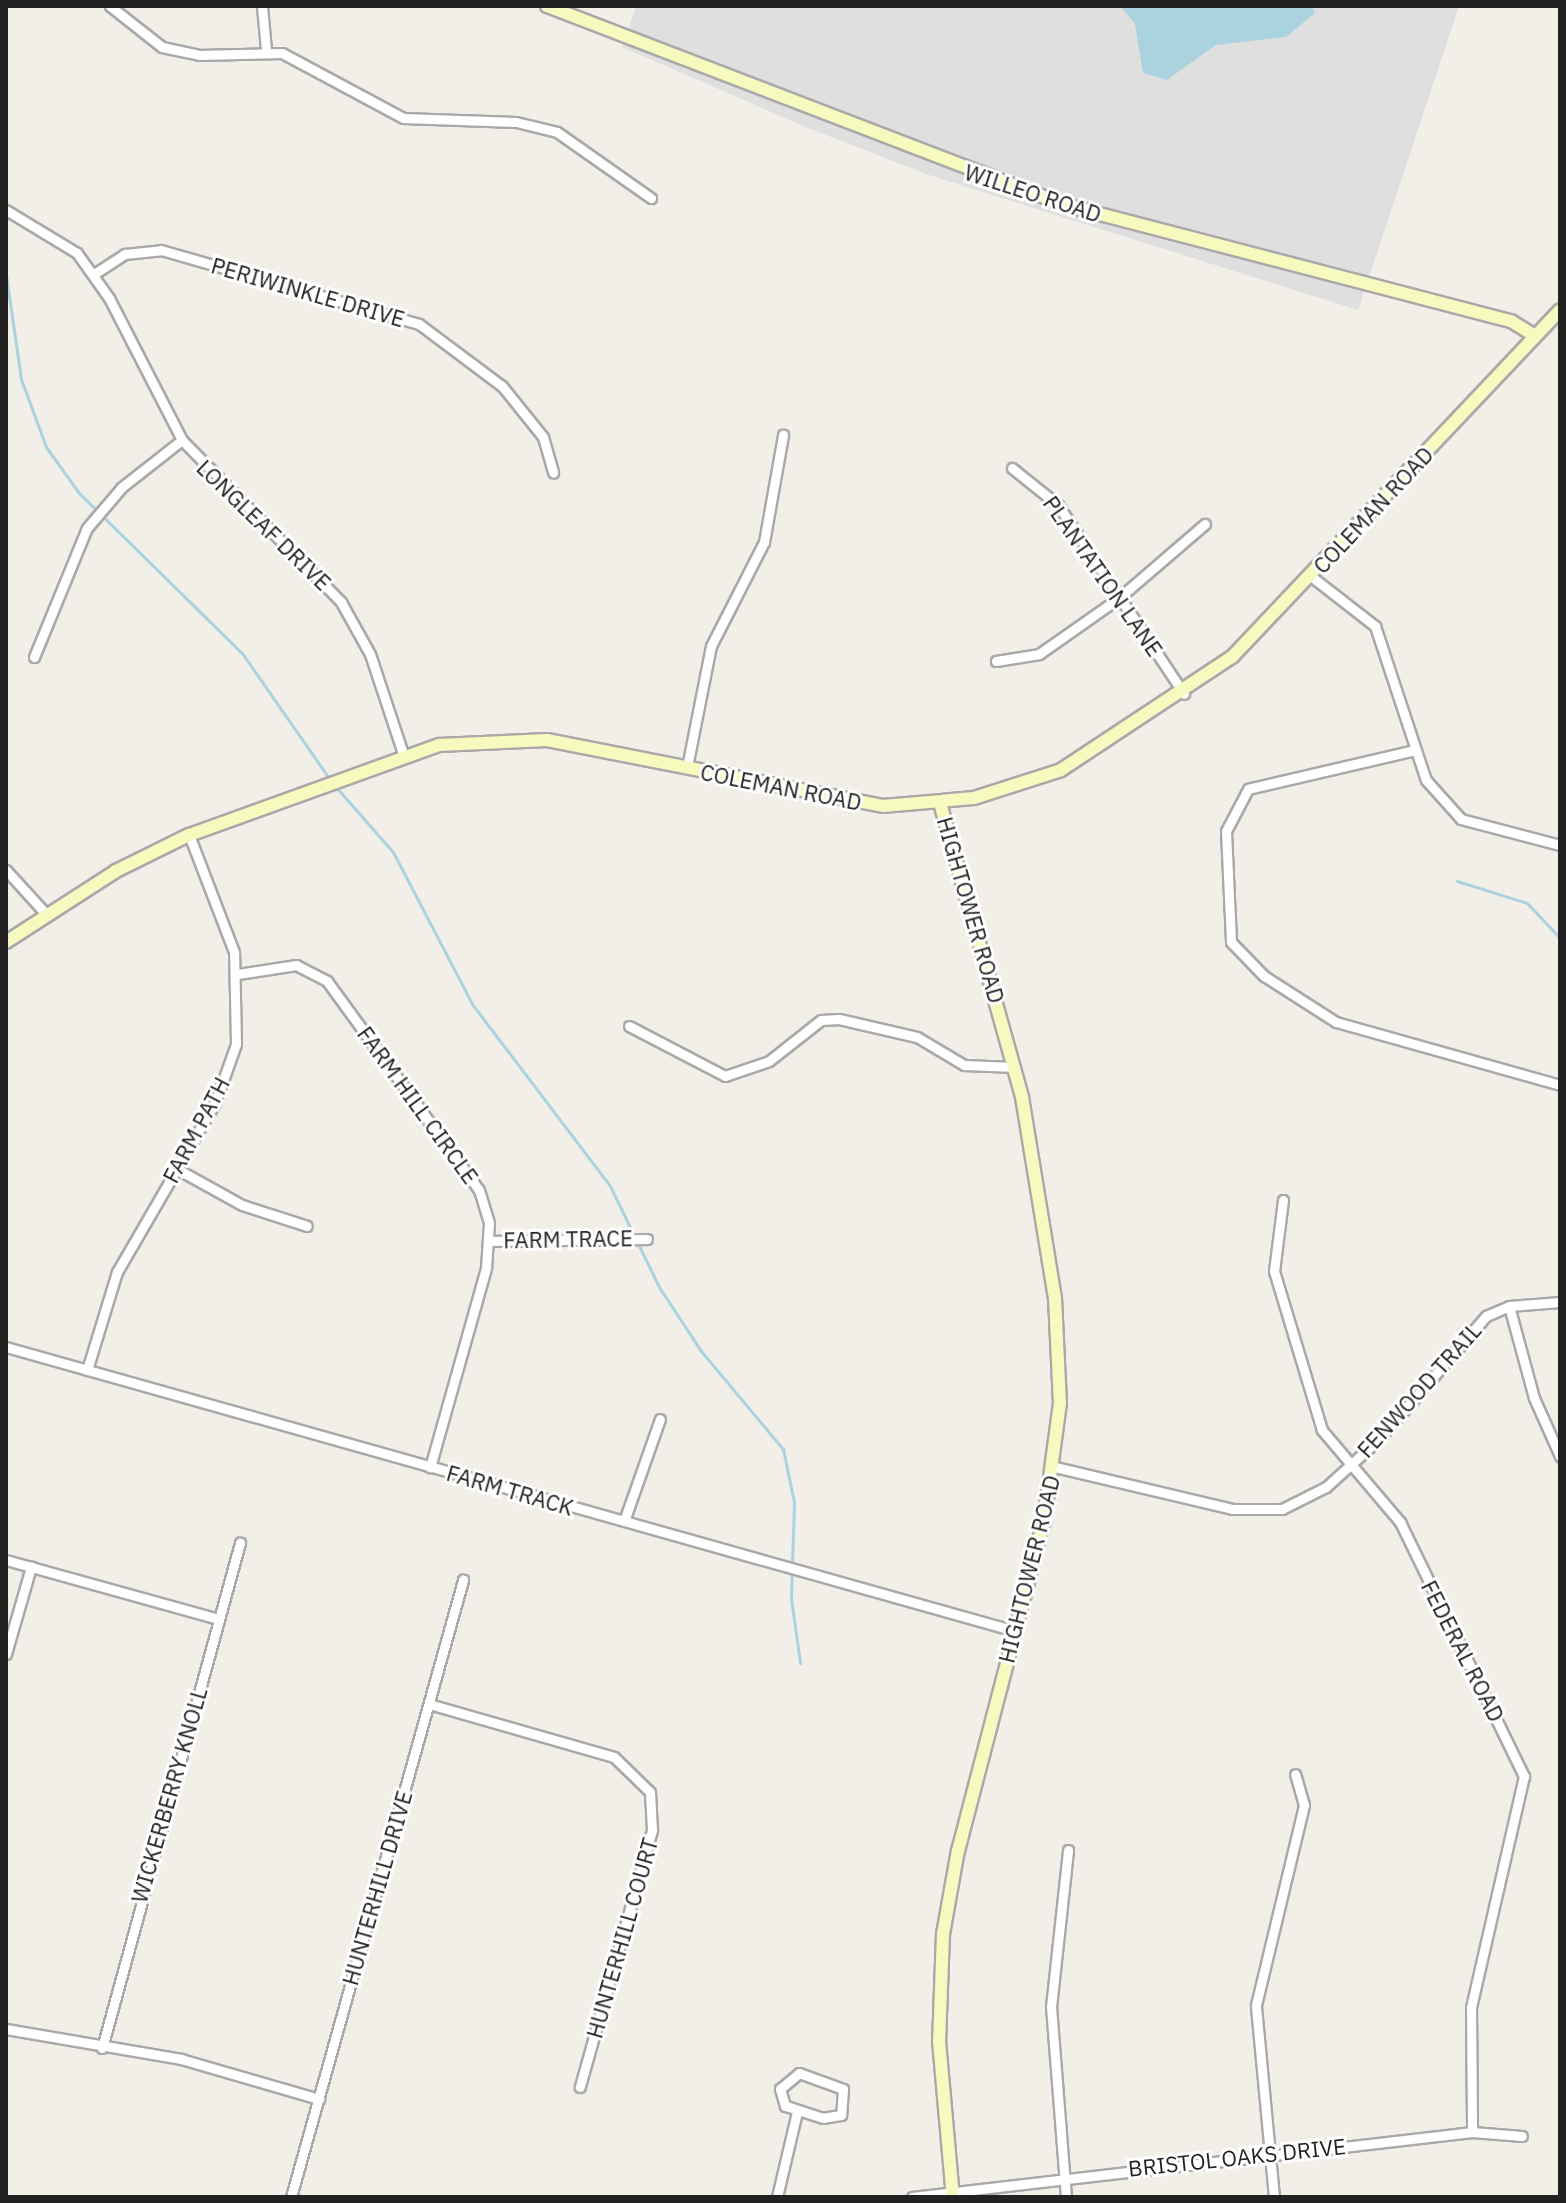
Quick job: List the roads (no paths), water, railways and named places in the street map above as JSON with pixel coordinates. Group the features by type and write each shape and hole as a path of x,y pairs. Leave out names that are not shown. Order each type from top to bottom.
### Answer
{"street":[{"path":"110,6 147,40 179,52 266,50 403,118 516,122 557,132 651,198"},
{"path":"262,6 266,50"},
{"name":"WILLEO ROAD","path":"547,6 963,171 1165,233 1511,321 1533,335"},
{"name":"LONGLEAF DRIVE","path":"6,210 57,236 94,274 182,440 341,602 370,654 403,754"},
{"name":"PERIWINKLE DRIVE","path":"94,274 125,254 161,250 419,324 502,386 543,437 553,473"},
{"name":"COLEMAN ROAD","path":"6,942 46,914 189,835 403,754 523,739 687,767 828,801 940,803 1061,770 1184,694 1312,577 1533,335 1560,310"},
{"path":"687,767 711,646 758,560 771,520 783,435"},
{"path":"34,657 87,528 122,487 182,440"},
{"name":"PLANTATION LANE","path":"1012,468 1058,505 1184,694"},
{"path":"996,661 1039,654 1120,597 1205,524"},
{"path":"1312,577 1375,626 1426,780 1461,819 1560,845"},
{"path":"1415,750 1248,789 1226,831 1231,942 1264,976 1336,1022 1560,1085"},
{"name":"HIGHTOWER ROAD","path":"940,803 1015,1067 1060,1340 1055,1467 943,1934 939,2041 953,2193"},
{"name":"FARM PATH","path":"87,1370 117,1272 177,1169 230,1067 238,974 189,835"},
{"path":"6,870 46,914"},
{"name":"FARM HILL CIRCLE","path":"238,974 296,965 327,981 472,1176 489,1241 430,1467"},
{"path":"629,1026 725,1076 769,1061 821,1020 839,1019 917,1037 964,1065 1015,1067"},
{"path":"177,1169 242,1205 307,1226"},
{"name":"FEDERAL ROAD","path":"1283,1200 1274,1252 1277,1290 1322,1430 1400,1522 1524,1776 1524,1803 1471,2007 1472,2132"},
{"name":"FARM TRACE","path":"489,1241 647,1239"},
{"name":"FENWOOD TRAIL","path":"1055,1467 1257,1512 1306,1500 1351,1465 1403,1413 1467,1331 1509,1306 1560,1302"},
{"path":"1509,1306 1534,1398 1560,1456"},
{"name":"FARM TRACK","path":"6,1347 1015,1631"},
{"path":"624,1521 660,1419"},
{"name":"WICKERBERRY KNOLL","path":"102,2048 240,1543"},
{"path":"6,1560 219,1619"},
{"path":"6,1654 31,1567"},
{"name":"HUNTERHILL DRIVE","path":"291,2197 463,1580"},
{"name":"HUNTERHILL COURT","path":"429,1704 614,1757 650,1792 652,1830 580,2087"},
{"path":"1274,2197 1256,2005 1304,1805 1295,1774"},
{"path":"1066,2197 1051,2007 1068,1850"},
{"path":"6,2029 102,2048 181,2059 319,2099"},
{"path":"791,2075 836,2083 847,2097 834,2119 797,2112 780,2098 791,2075"},
{"path":"777,2197 797,2112"},
{"name":"BRISTOL OAKS DRIVE","path":"912,2197 1064,2176 1472,2132 1522,2136"}],"water":[{"path":"1120,6 1312,6 1315,13 1286,37 1216,45 1167,80 1143,73 1135,24"}],"waterway":[{"path":"6,275 21,379 46,447 79,493 242,653 331,781"},
{"path":"336,787 393,852 472,1004 610,1186 659,1287 701,1351 783,1449 794,1502 791,1598 800,1663"},
{"path":"1457,881 1527,903 1560,938"}]}
